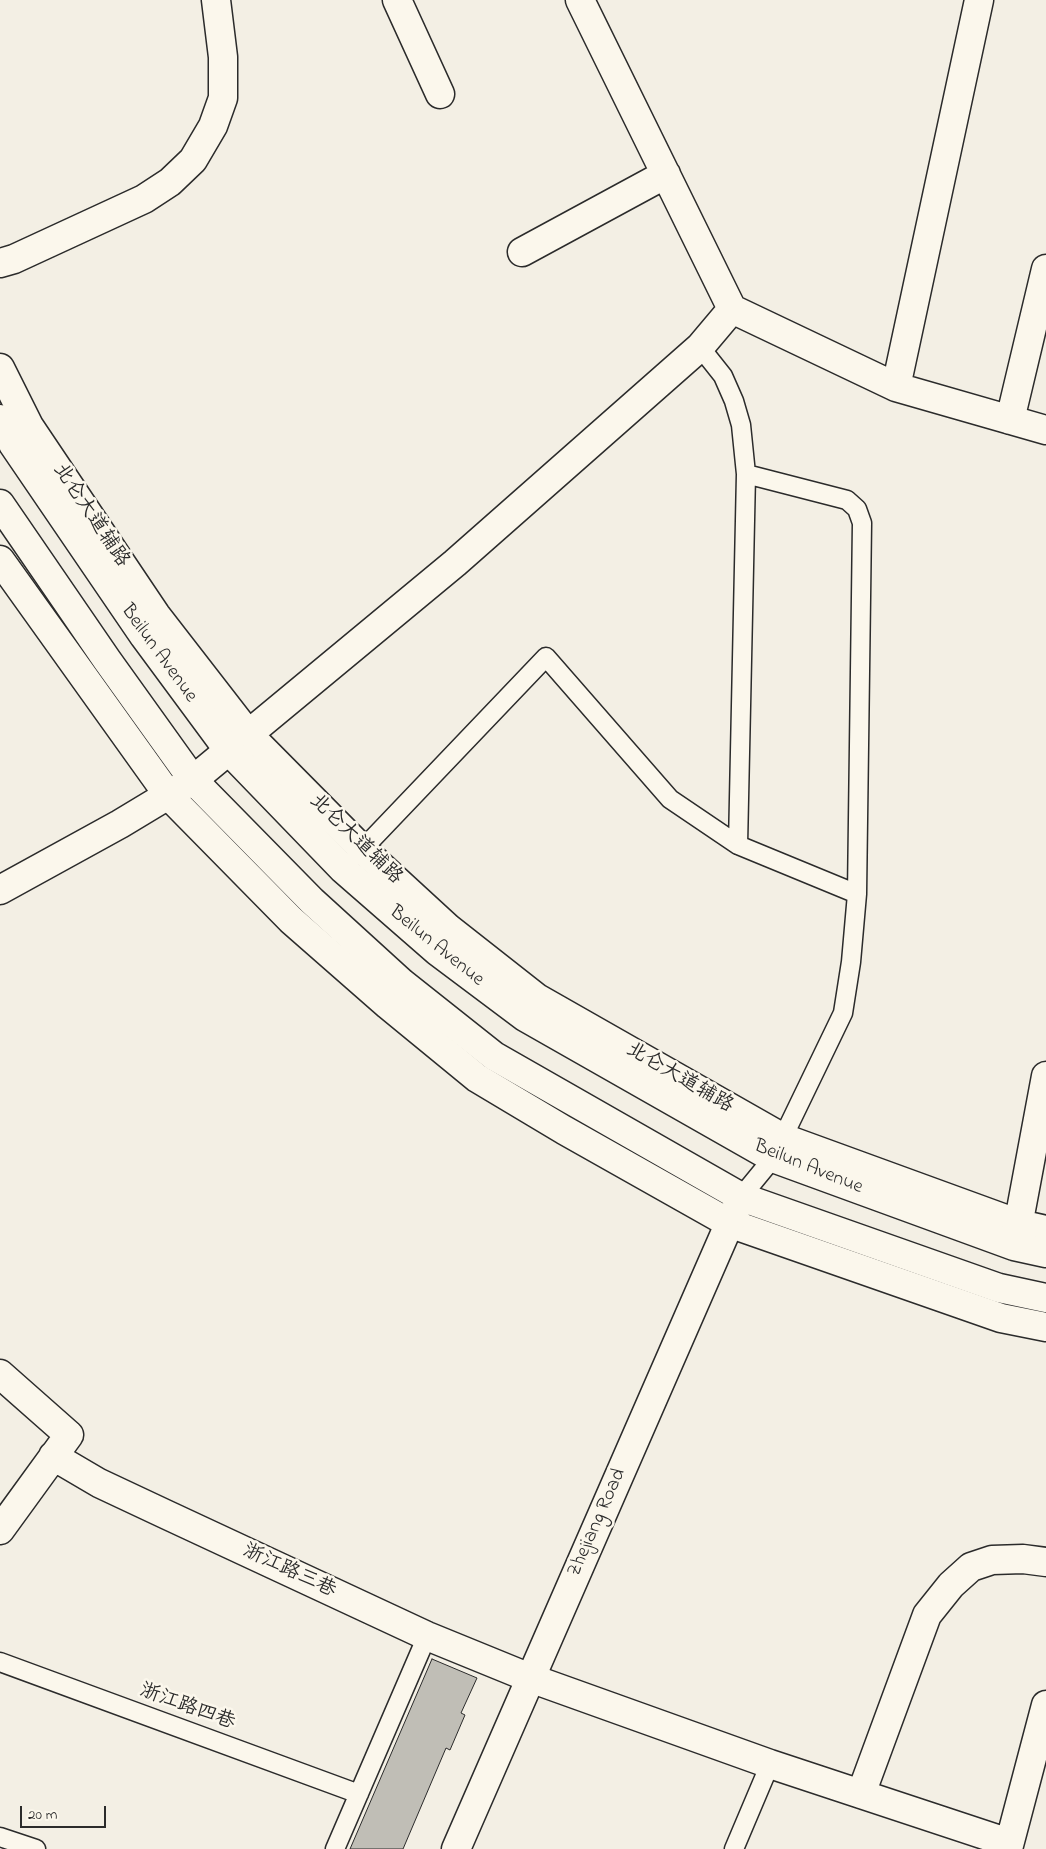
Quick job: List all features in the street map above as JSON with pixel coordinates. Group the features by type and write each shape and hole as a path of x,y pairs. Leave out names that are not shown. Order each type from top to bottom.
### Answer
{"street":[{"path":"0,263 14,259 144,199 170,182 193,160 213,126 223,98 223,56 216,0"},
{"path":"397,0 440,94"},
{"path":"580,0 732,309 896,387 1046,430"},
{"path":"896,387 979,0"},
{"path":"522,252 666,174"},
{"path":"1010,420 1046,268"},
{"path":"0,890 120,824 193,780 455,564 700,347 732,309"},
{"name":"北仑大道辅路","path":"0,368 29,426 239,743 362,849 448,928 537,998 778,1148"},
{"name":"Beilun Avenue","path":"0,419 13,444 144,636 239,743 343,869 437,951 525,1017 778,1148 1017,1235 1046,1253"},
{"path":"0,504 107,660 193,780 312,901 402,982 494,1056 741,1197 999,1288 1046,1298"},
{"path":"0,560 169,796 291,920 477,1078 564,1130 730,1223 1001,1318 1046,1327"},
{"path":"1046,1076 1017,1235 1046,1230"},
{"name":"Zhejiang Road","path":"456,1849 741,1197"},
{"path":"0,1374 69,1435 0,1530"},
{"name":"浙江路三巷","path":"53,1456 99,1483 427,1636 530,1678 770,1764 1008,1846"},
{"path":"861,1794 927,1615 951,1585 971,1567 992,1560 1023,1559 1046,1562"},
{"path":"1008,1846 1046,1704"}],"lane":[{"path":"700,347 723,376 734,401 741,426 746,474 738,845"},
{"path":"741,1197 778,1148 843,1013 852,952 857,894 862,523 857,509 847,500 746,474"},
{"path":"343,869 546,657 670,799 738,845 857,894"},
{"path":"335,1849 427,1636"},
{"name":"浙江路四巷","path":"0,1662 359,1794"},
{"path":"734,1849 770,1764"},
{"path":"0,1836 36,1849"}],"building":[{"path":"432,1659 477,1678 461,1713 465,1715 450,1750 446,1748 403,1849 350,1849"}]}
